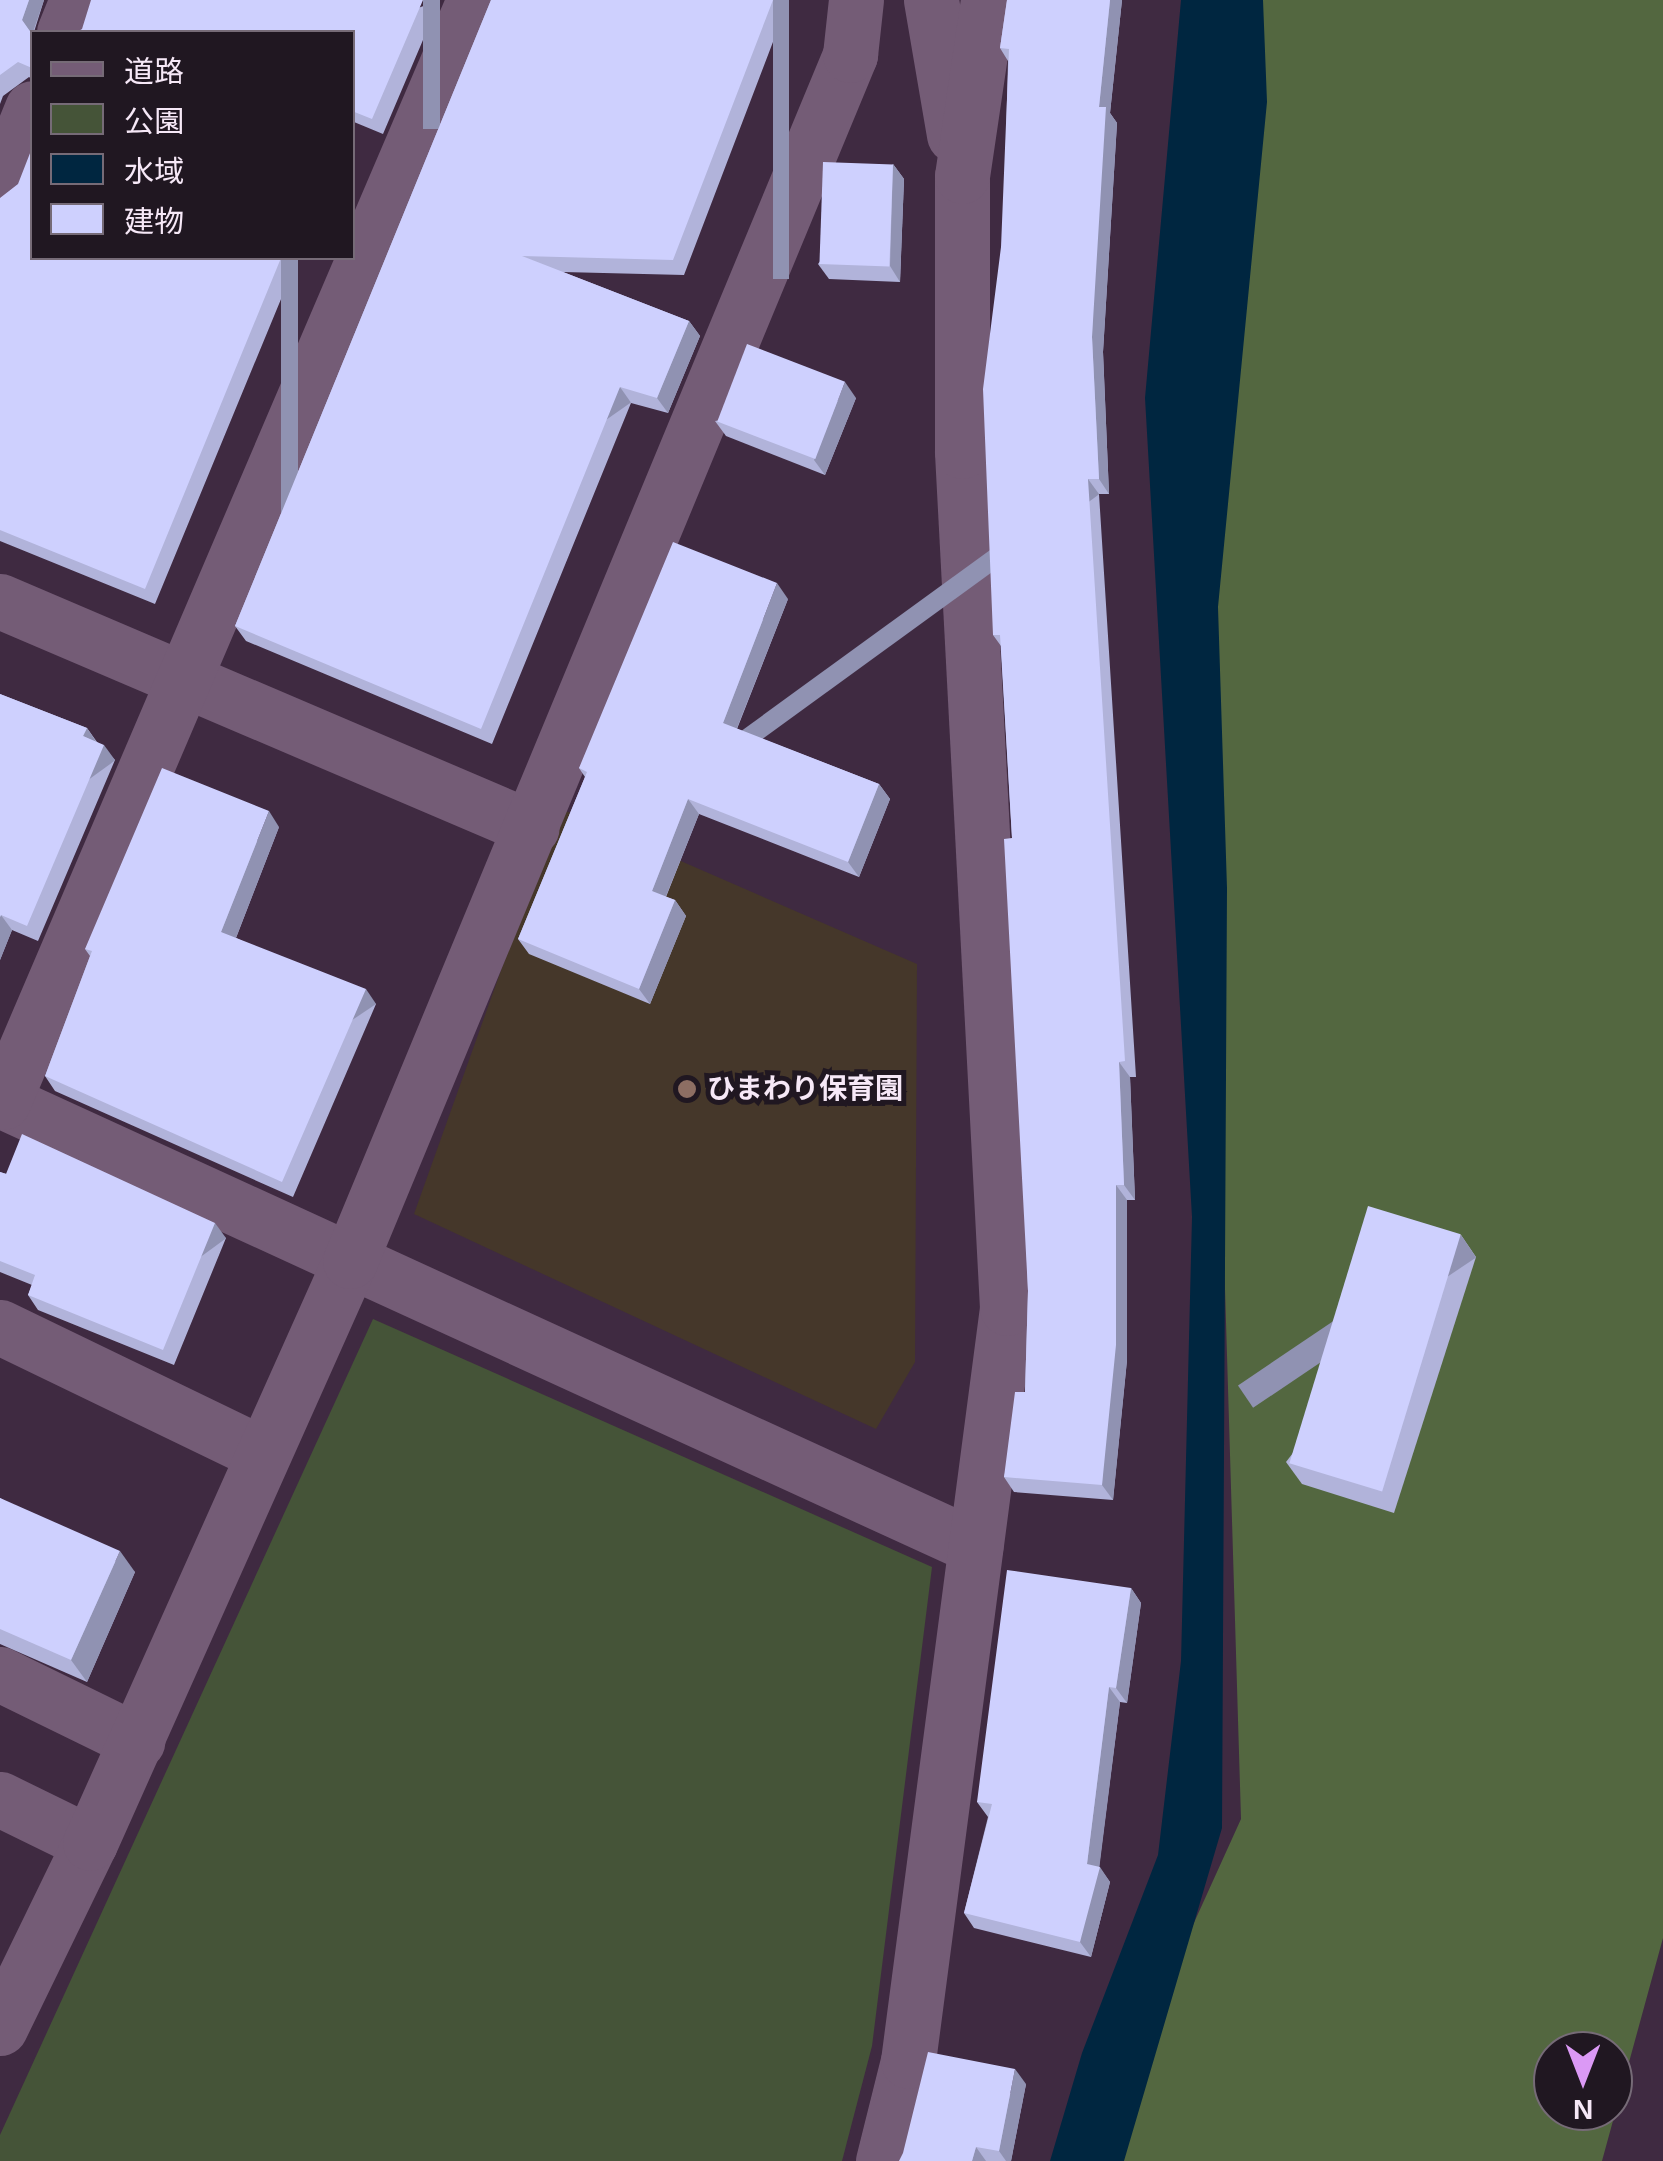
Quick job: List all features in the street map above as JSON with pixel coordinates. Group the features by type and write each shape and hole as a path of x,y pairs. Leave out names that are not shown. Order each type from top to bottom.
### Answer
{"street":[{"path":"65,30 78,0"},
{"path":"474,0 186,680 1,1101 976,1547"},
{"path":"0,2028 90,1844 350,1261 850,54 856,0"},
{"path":"931,0 962,176"},
{"path":"883,2161 908,2061 1007,1308 962,451 962,176 988,0"},
{"path":"0,187 30,113"},
{"path":"0,601 532,828"},
{"path":"0,1326 264,1454"},
{"path":"0,1674 137,1741"},
{"path":"0,1799 90,1844"}],"shaded area":[{"name":"ひまわり保育園","path":"559,808 917,964 915,1362 876,1429 414,1214"}],"green space":[{"path":"1232,0 1663,0 1663,1938 1633,2048 1633,2031 1533,2031 1533,2131 1610,2131 1602,2161 1086,2161 1241,1819 1205,626"},
{"path":"373,1319 932,1567 872,2046 842,2161 0,2161 0,2135"}],"water":[{"path":"1181,0 1263,0 1267,102 1218,607 1227,888 1222,1828 1124,2161 1050,2161 1082,2053 1158,1855 1181,1661 1192,1217 1145,398"}],"building":[{"path":"0,0 29,0 22,20 30,31 30,67 18,62 0,75"},
{"path":"91,0 423,0 372,119 355,112 355,30 82,29"},
{"path":"491,0 773,0 673,260 522,256 689,321 657,398 620,387 481,729 235,626"},
{"path":"1007,0 1110,0 1099,107 1106,107 1092,337 1099,479 1088,479 1125,1061 1119,1062 1124,1185 1116,1185 1116,1345 1102,1485 1004,1477 1015,1392 1025,1392 1028,1291 1004,839 1012,838 1000,635 993,635 983,389 1001,247 1009,49 1000,48"},
{"path":"30,153 30,260 280,260 145,589 0,530 0,198 18,184"},
{"path":"823,162 893,164 889,266 819,264"},
{"path":"747,344 845,382 815,459 717,421"},
{"path":"673,542 777,583 723,723 879,784 848,862 688,799 652,891 675,900 639,989 518,939 587,772 579,768"},
{"path":"0,694 87,728 83,736 104,745 27,926 0,917"},
{"path":"162,768 269,811 221,932 366,989 282,1182 45,1076 92,951 85,949"},
{"path":"22,1134 215,1223 163,1350 28,1295 35,1275 0,1261 0,1172 6,1174"},
{"path":"1368,1206 1461,1234 1382,1492 1289,1463"},
{"path":"0,1498 120,1551 71,1660 0,1629"},
{"path":"1007,1570 1131,1588 1116,1688 1109,1687 1087,1864 1100,1867 1080,1942 964,1913 992,1804 977,1802"},
{"path":"928,2052 1015,2069 999,2151 976,2147 972,2161 899,2161"}],"place":[{"name":"ひまわり保育園","path":"687,1089"}]}
